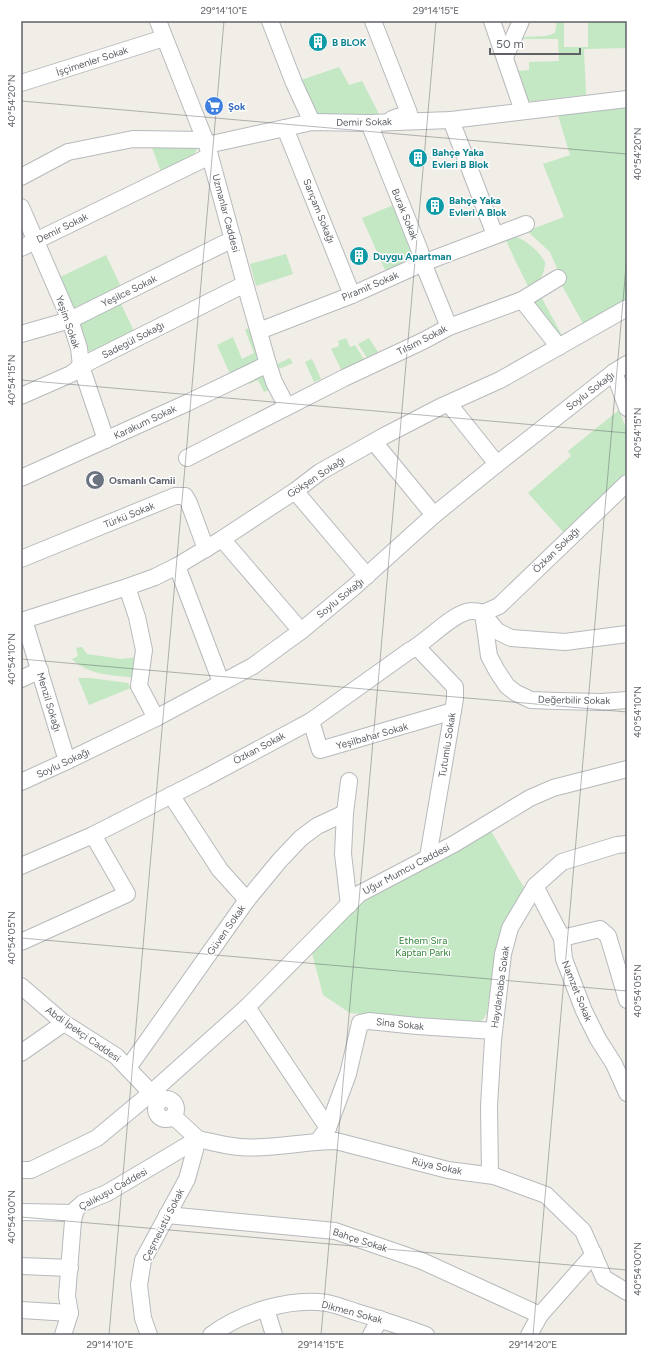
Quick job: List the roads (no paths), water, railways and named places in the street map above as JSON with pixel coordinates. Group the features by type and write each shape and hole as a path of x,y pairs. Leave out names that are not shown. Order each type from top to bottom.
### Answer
{"street":[{"name":"Uzmanlar Caddesi","path":"158,21 207,147 268,364 274,382 287,407"},
{"path":"270,21 294,83 312,122"},
{"path":"373,21 409,113 376,123"},
{"path":"492,21 523,111"},
{"path":"505,57 521,21"},
{"name":"İşçimenler Sokak","path":"21,83 164,38"},
{"name":"Demir Sokak","path":"21,248 207,147 312,122 376,123 451,120 627,98"},
{"path":"451,120 495,235"},
{"name":"Burak Sokak","path":"376,123 423,263 448,326"},
{"name":"Sarıçam Sokağı","path":"285,128 352,295"},
{"path":"21,177 68,152 133,139 207,147"},
{"name":"Yeşim Sokak","path":"21,207 70,320 79,348 81,366 106,440"},
{"name":"Piramit Sokak","path":"259,331 352,295 423,263 526,224"},
{"name":"Yeşilce Sokak","path":"21,334 70,320 233,239"},
{"name":"Tılsım Sokak","path":"187,458 344,378 423,341 448,326 522,300 558,278"},
{"name":"Sadegül Sokağı","path":"21,396 71,374 81,366 245,284"},
{"path":"522,300 559,347"},
{"name":"Gökşen Sokağı","path":"22,620 127,587 155,577 178,566 295,491 320,472 440,407 500,380 627,308"},
{"name":"Karakum Sokak","path":"21,478 268,364"},
{"path":"620,368 627,408"},
{"name":"Soylu Sokağı","path":"21,782 68,762 156,718 253,666 301,631 367,576 434,515 620,368"},
{"path":"449,404 497,464"},
{"path":"374,442 434,515"},
{"name":"Özkan Sokağı","path":"483,613 499,606 627,483"},
{"path":"295,491 367,576"},
{"name":"Türkü Sokak","path":"21,559 175,496 184,496 189,503 206,549"},
{"path":"222,539 301,631"},
{"path":"178,566 221,682"},
{"path":"127,587 137,617 144,650 139,686 156,718"},
{"name":"Özkan Sokak","path":"21,866 93,835 311,721 417,647 454,618 463,613 473,611 483,613"},
{"path":"483,613 497,632 512,638 564,642 627,634"},
{"name":"Değerbilir Sokak","path":"483,613 490,656 497,671 507,686 516,693 531,700 602,702 627,700"},
{"name":"Menzil Sokağı","path":"22,620 40,670 68,762"},
{"name":"Tutumlu Sokak","path":"417,647 455,687 453,712 428,857"},
{"path":"21,679 40,670"},
{"name":"Yeşilbahar Sokak","path":"311,721 320,750 453,712"},
{"name":"Uğur Mumcu Caddesi","path":"21,1170 31,1170 98,1138 155,1097 359,894 454,844 530,798 553,788 627,769"},
{"path":"349,780 345,813 343,854 349,905"},
{"path":"171,795 220,870 247,900"},
{"name":"Güven Sokak","path":"128,1068 247,900 280,860 301,838 317,826 345,813"},
{"path":"21,942 128,894 93,835"},
{"name":"Haydarbaba Sokak","path":"490,1175 489,1106 494,1031 505,948 510,928 535,886 562,862 617,845 627,844"},
{"name":"Namzet Sokak","path":"535,886 562,938 564,959 584,1011 598,1039 614,1064 627,1093"},
{"path":"562,938 600,929 608,936 627,1000"},
{"name":"Abdi İpekçi Caddesi","path":"21,986 64,1023 116,1056 155,1097"},
{"path":"247,1007 328,1128"},
{"name":"Sina Sokak","path":"318,1141 328,1128 348,1074 360,1023 369,1021 494,1031"},
{"path":"21,1053 64,1023"},
{"path":"155,1097 158,1116 164,1119 173,1116 198,1139"},
{"name":"Rüya Sokak","path":"198,1139 241,1147 288,1146 318,1141 336,1141 448,1170 490,1175 546,1195 583,1231 604,1278 627,1292"},
{"name":"Çalıkuşu Caddesi","path":"63,1335 70,1313 67,1296 75,1210 83,1204 107,1193 198,1139"},
{"name":"Çeşmeüstü Sokak","path":"149,1335 143,1318 139,1285 143,1260 187,1179 198,1139"},
{"path":"21,1212 75,1213"},
{"name":"Bahçe Sokak","path":"167,1216 335,1230 422,1261 540,1315"},
{"path":"529,1335 540,1315 594,1254"},
{"path":"21,1266 70,1268"},
{"name":"Dikmen Sokak","path":"212,1335 227,1330 266,1309 280,1305 311,1302 327,1303 426,1335"},
{"path":"266,1309 274,1335"},
{"path":"21,1310 70,1313"},
{"path":"371,1335 380,1319"}],"place":[{"name":"B BLOK","path":"318,42"},
{"name":"Şok","path":"214,106"},
{"name":"Bahçe Yaka Evleri B Blok","path":"418,158"},
{"name":"Bahçe Yaka Evleri A Blok","path":"435,206"},
{"name":"Duygu Apartman","path":"359,256"},
{"name":"Osmanlı Camii","path":"95,480"}],"park label":[{"name":"Ethem Sıra Kaptan Parkı","path":"423,946"}]}
